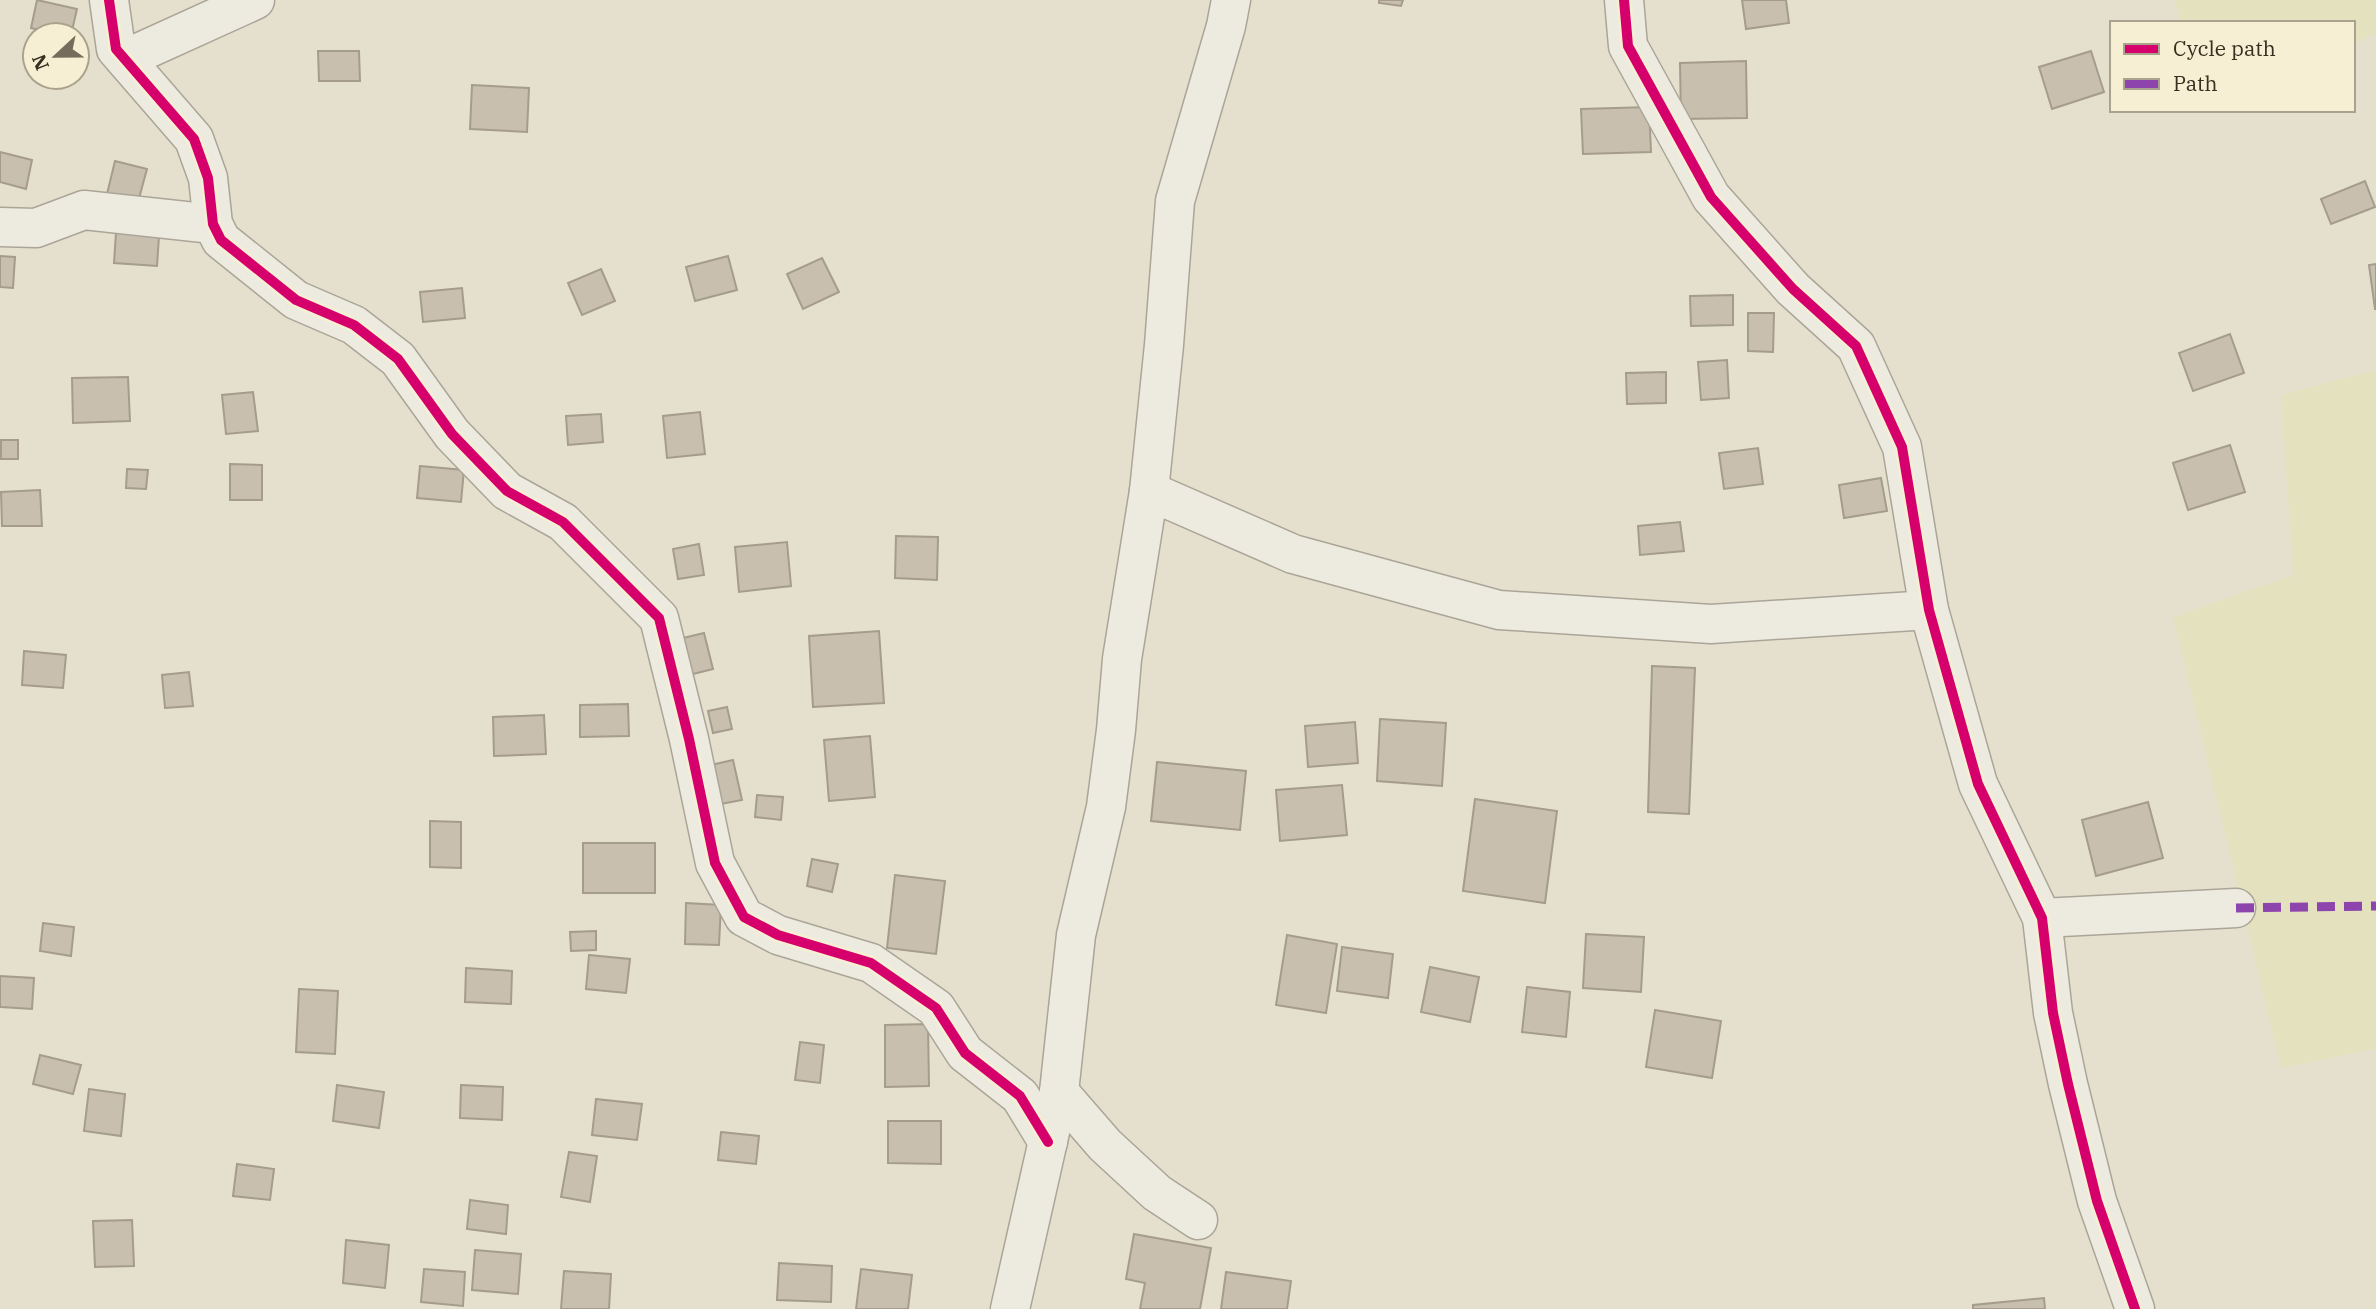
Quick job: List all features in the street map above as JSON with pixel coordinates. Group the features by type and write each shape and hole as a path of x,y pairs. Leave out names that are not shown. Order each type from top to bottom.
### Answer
{"street":[{"path":"109,0 116,49 194,139 208,178 213,224 222,240 296,300 354,325 398,359 452,434 507,491 564,522 659,618 689,738 715,863 744,917 778,935 871,963 936,1008 965,1053 1020,1096 1048,1142"},
{"path":"125,59 255,0"},
{"path":"1010,1309 1059,1092 1076,935 1107,807 1122,659 1149,491 1175,201 1226,26 1231,0"},
{"path":"1624,0 1628,46 1710,197 1793,289 1856,346 1902,447 1929,610 1978,784 2042,918 2053,1013 2068,1084 2097,1200 2135,1309"},
{"path":"0,227 36,228 84,210 213,224"},
{"path":"1149,491 1293,554 1499,610 1711,624 1929,610"},
{"path":"2042,918 2236,908"},
{"path":"1059,1092 1105,1145 1157,1193 1198,1220"}],"shaded area":[{"path":"2174,0 2376,0 2376,33 2355,43 2355,21 2180,21"},
{"path":"2376,370 2376,1049 2281,1068 2173,617 2293,575 2281,395"}],"building":[{"path":"37,0 77,9 74,21 32,21"},
{"path":"1379,0 1403,0 1401,6 1379,3"},
{"path":"1742,0 1786,0 1789,23 1746,29"},
{"path":"318,51 359,51 360,81 319,81"},
{"path":"2091,51 2104,92 2052,109 2039,67"},
{"path":"1746,61 1747,118 1681,119 1680,63"},
{"path":"472,85 529,88 527,132 470,129"},
{"path":"1649,107 1651,152 1583,154 1581,109"},
{"path":"0,152 32,160 26,189 0,182"},
{"path":"115,161 147,169 138,202 107,194"},
{"path":"2365,181 2375,207 2331,224 2321,199"},
{"path":"116,232 159,236 157,266 114,263"},
{"path":"0,256 15,257 13,288 0,287"},
{"path":"728,256 737,290 695,301 686,267"},
{"path":"822,258 839,292 803,309 787,274"},
{"path":"2376,264 2376,309 2375,309 2369,265"},
{"path":"601,269 615,301 582,315 568,283"},
{"path":"462,288 465,318 423,322 420,292"},
{"path":"1733,295 1733,325 1691,326 1690,296"},
{"path":"1748,313 1774,313 1773,352 1748,351"},
{"path":"2230,334 2244,373 2193,391 2179,353"},
{"path":"1727,360 1729,398 1701,400 1698,362"},
{"path":"1666,372 1666,403 1627,404 1626,373"},
{"path":"128,377 130,421 73,423 72,378"},
{"path":"253,392 258,431 226,434 222,395"},
{"path":"700,412 705,454 667,458 663,416"},
{"path":"601,414 603,442 568,445 566,416"},
{"path":"1,440 18,440 18,459 1,459"},
{"path":"2230,445 2245,492 2188,510 2173,463"},
{"path":"1758,448 1763,484 1724,489 1719,453"},
{"path":"230,464 262,465 262,500 230,500"},
{"path":"420,466 464,470 461,502 417,498"},
{"path":"127,469 148,470 146,489 126,488"},
{"path":"1881,478 1887,511 1844,518 1839,485"},
{"path":"40,490 42,526 2,526 1,492"},
{"path":"1680,522 1684,551 1640,555 1638,526"},
{"path":"896,536 938,537 937,580 895,578"},
{"path":"787,542 791,586 739,592 735,547"},
{"path":"699,544 704,575 678,579 673,549"},
{"path":"879,631 884,703 813,707 809,636"},
{"path":"704,633 713,669 689,675 679,639"},
{"path":"24,651 66,655 63,688 22,685"},
{"path":"1652,666 1695,668 1689,814 1648,812"},
{"path":"189,672 193,706 165,708 162,675"},
{"path":"628,704 629,736 580,737 580,705"},
{"path":"727,707 732,729 713,733 708,711"},
{"path":"544,715 546,754 494,756 493,717"},
{"path":"1380,719 1446,723 1442,786 1377,781"},
{"path":"1355,722 1358,763 1308,767 1305,726"},
{"path":"870,736 875,797 829,801 824,740"},
{"path":"733,760 742,800 710,806 702,767"},
{"path":"1157,762 1246,771 1240,830 1151,821"},
{"path":"1342,785 1347,835 1280,841 1276,790"},
{"path":"757,795 783,797 781,820 755,817"},
{"path":"1475,799 1557,811 1545,903 1463,891"},
{"path":"2148,802 2163,858 2096,876 2082,820"},
{"path":"430,821 461,822 461,868 430,867"},
{"path":"583,843 655,843 655,893 583,893"},
{"path":"812,859 838,864 832,892 807,886"},
{"path":"895,875 945,881 936,954 887,948"},
{"path":"686,903 721,905 719,945 685,944"},
{"path":"43,923 74,927 71,956 40,951"},
{"path":"596,931 596,950 571,951 570,932"},
{"path":"1586,934 1644,937 1641,992 1583,988"},
{"path":"1287,935 1337,944 1326,1013 1276,1005"},
{"path":"1342,947 1393,954 1388,998 1337,991"},
{"path":"589,955 630,959 626,993 586,989"},
{"path":"1430,967 1479,977 1470,1022 1421,1012"},
{"path":"466,968 512,971 511,1004 465,1002"},
{"path":"0,976 34,978 32,1009 0,1007"},
{"path":"1527,987 1570,992 1566,1037 1522,1032"},
{"path":"299,989 338,991 335,1054 296,1052"},
{"path":"1655,1010 1721,1021 1712,1078 1646,1067"},
{"path":"928,1024 929,1086 885,1087 885,1025"},
{"path":"800,1042 824,1045 820,1083 795,1080"},
{"path":"40,1055 81,1065 73,1094 33,1084"},
{"path":"337,1085 384,1092 379,1128 333,1121"},
{"path":"461,1085 503,1087 502,1120 460,1118"},
{"path":"89,1089 125,1094 121,1136 84,1131"},
{"path":"596,1099 642,1104 637,1140 592,1135"},
{"path":"888,1121 941,1121 941,1164 888,1163"},
{"path":"721,1132 759,1136 756,1164 718,1160"},
{"path":"569,1152 597,1156 590,1202 561,1197"},
{"path":"237,1164 274,1169 270,1200 233,1196"},
{"path":"470,1200 508,1205 506,1234 467,1229"},
{"path":"132,1220 134,1266 95,1267 93,1221"},
{"path":"1134,1234 1211,1248 1200,1309 1140,1309 1145,1283 1126,1279"},
{"path":"346,1240 389,1245 385,1288 343,1283"},
{"path":"475,1250 521,1254 518,1294 472,1290"},
{"path":"779,1263 832,1266 831,1302 777,1300"},
{"path":"424,1269 465,1272 463,1306 421,1302"},
{"path":"861,1269 912,1275 908,1309 856,1309"},
{"path":"564,1271 611,1274 609,1309 561,1309"},
{"path":"1226,1272 1291,1281 1287,1309 1221,1309"},
{"path":"2044,1298 2045,1309 1973,1309 1973,1305"}],"marked path":[{"path":"2236,908 2376,906"}],"cycle path":[{"path":"109,0 116,49 194,139 208,178 213,224 221,240 296,300 354,325 398,359 452,434 507,491 563,522 659,618 689,739 715,863 744,917 778,935 871,963 936,1008 965,1053 1020,1096 1048,1142"},
{"path":"1624,0 1628,46 1711,197 1793,289 1856,346 1902,447 1929,610 1978,784 2042,918 2053,1013 2068,1084 2097,1201 2135,1309"}]}
